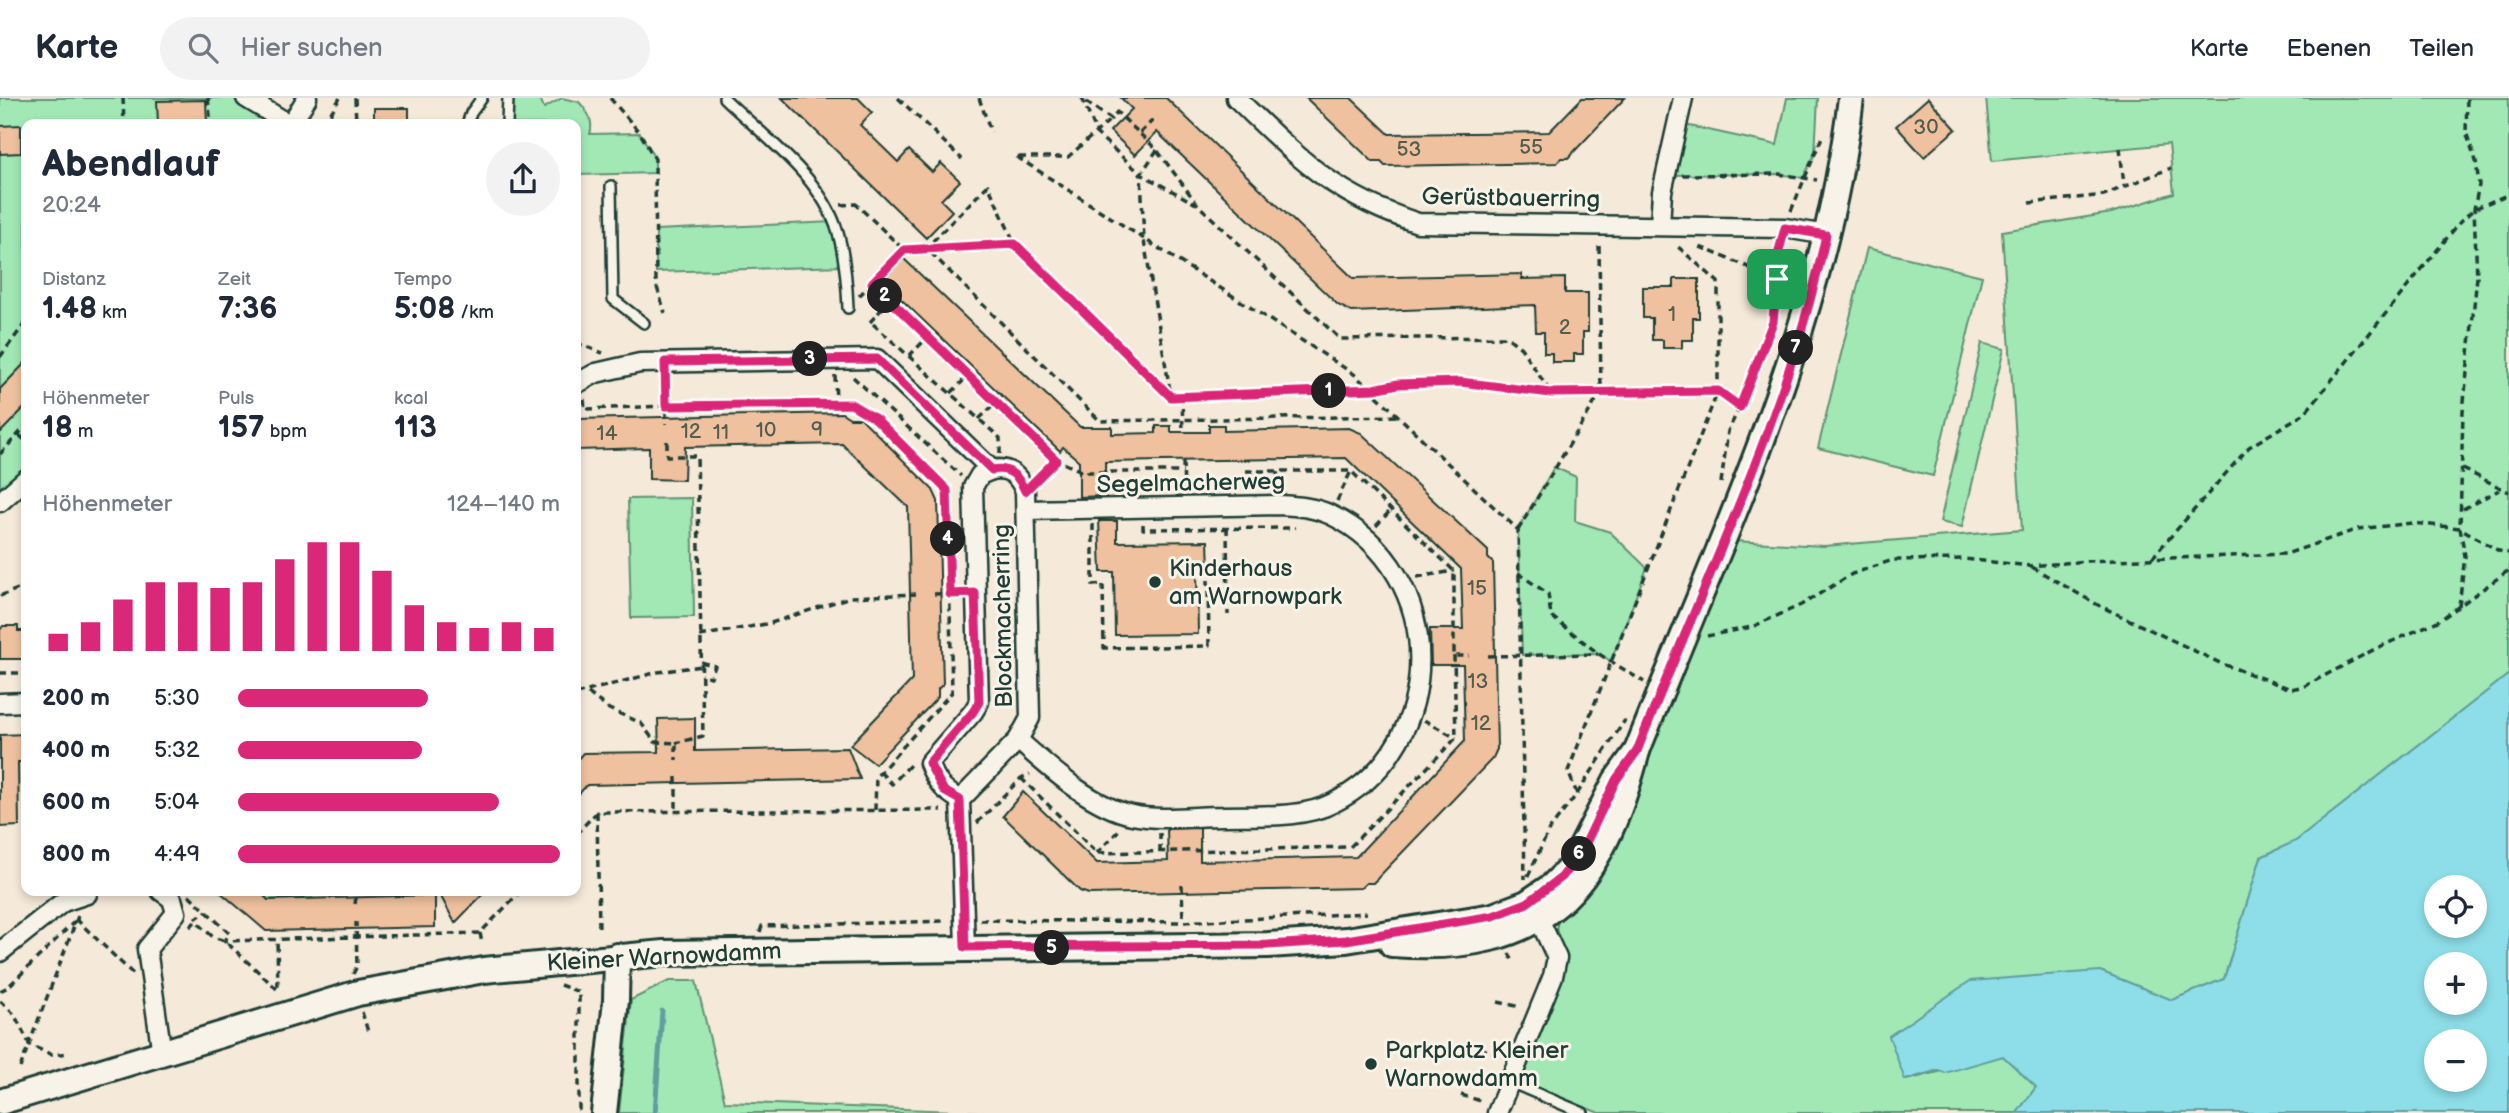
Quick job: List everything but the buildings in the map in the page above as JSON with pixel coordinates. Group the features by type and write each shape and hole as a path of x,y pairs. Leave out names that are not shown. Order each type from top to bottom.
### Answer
{"street":[{"path":"246,98 282,119"},
{"path":"293,119 307,98"},
{"name":"Gerüstbauerring","path":"1236,98 1327,182 1374,208 1418,223 1785,228 1826,235"},
{"path":"1660,225 1683,98"},
{"name":"Kleiner Warnowdamm","path":"0,1102 358,993 446,975 617,956 965,947 1131,948 1346,940 1493,916 1552,887 1572,866 1616,780 1637,751 1767,433 1805,322 1837,183 1851,98"},
{"name":"Blockmacherring","path":"581,382 620,365 877,359 996,469 1020,479 1025,491 1026,510 1030,718 1018,740 960,800 944,791 929,763 979,702 973,487"},
{"path":"973,487 980,475 996,469"},
{"path":"0,502 21,483"},
{"name":"Segelmacherweg","path":"1018,740 1048,766 1107,806 1133,815 1276,814 1332,804 1360,786 1381,764 1404,733 1412,714 1418,680 1417,627 1413,606 1401,579 1365,538 1330,514 1309,508 1279,505 1026,510"},
{"path":"0,703 21,702"},
{"path":"960,800 965,947"},
{"path":"162,1054 147,949 176,913 172,899 168,896"},
{"path":"0,952 58,897"},
{"path":"1497,1113 1539,1014 1557,958 1527,898"},
{"path":"604,1113 617,1000 617,956"}],"lane":[{"path":"469,119 482,98"},
{"path":"507,119 508,98"},
{"path":"724,98 794,165 826,206 838,232 848,308"},
{"path":"611,186 613,299 644,323"},
{"path":"1510,1082 1583,1113"}],"path":[{"path":"123,98 124,119"},
{"path":"208,98 210,119"},
{"path":"327,119 340,98"},
{"path":"355,98 356,119"},
{"path":"610,98 640,133 655,159 656,284 665,313"},
{"path":"898,98 962,159"},
{"path":"979,98 990,131"},
{"path":"2458,607 2465,556 2460,528 2463,411 2477,277 2474,209 2479,185 2476,161 2466,132 2467,98"},
{"path":"1084,100 1111,119"},
{"path":"1084,100 1097,134 1142,174 1198,205"},
{"path":"1518,530 1374,389 1354,374 1017,157 1068,157 1097,134 1117,112 1157,150 1198,205 1340,339 1507,337 1521,348 1551,393"},
{"path":"1140,133 1153,120"},
{"path":"1720,489 1728,431 1773,322 1785,228 1803,178 1826,128"},
{"path":"2120,148 2124,185"},
{"path":"1157,150 1142,174 1144,241 1171,397"},
{"path":"2029,203 2104,195 2171,168"},
{"path":"1667,175 1779,174 1837,183"},
{"path":"926,248 988,185 1015,244 1171,397 1374,389 1398,384 1460,382 1551,393 1718,391 1740,407"},
{"path":"2152,558 2249,447 2305,413 2460,222 2474,209 2509,194"},
{"path":"826,206 856,204 904,250"},
{"path":"848,308 904,250 1015,244"},
{"path":"1527,898 1518,530 1601,392 1599,245"},
{"path":"1577,794 1568,771 1718,391 1718,282 1677,246"},
{"path":"1700,247 1777,279"},
{"path":"926,248 1100,421 1400,416"},
{"path":"872,283 1056,460 1084,472 1183,472"},
{"path":"890,300 872,323 1000,438 996,469"},
{"path":"0,356 21,329"},
{"path":"909,356 928,337"},
{"path":"834,359 836,404"},
{"path":"834,359 973,487"},
{"path":"665,362 666,424"},
{"path":"950,393 968,376"},
{"path":"581,387 585,409 851,404 876,419 947,490 952,692 876,777 875,810"},
{"path":"1182,397 1183,432"},
{"path":"979,419 996,403"},
{"path":"0,454 21,431"},
{"path":"588,692 609,709 641,723 654,742 676,743 703,736 697,456 667,456 667,441"},
{"path":"1025,491 1056,460"},
{"path":"1183,462 1184,507"},
{"path":"2463,469 2509,492"},
{"path":"1246,471 1351,471 1454,571 1454,656 1469,656"},
{"path":"1330,514 1351,471"},
{"path":"2461,510 2501,490"},
{"path":"1093,508 1093,585 1103,584 1104,648 1209,646 1208,580"},
{"path":"1142,508 1143,529 1295,528"},
{"path":"1684,632 1710,637 1752,627 1801,605 1852,574 1893,560 1964,559 2030,566 2152,558 2286,555 2358,529 2413,523 2460,528 2499,551 2509,553"},
{"path":"1227,527 1228,615"},
{"path":"2030,566 2098,605 2220,663 2291,688 2305,686 2375,649 2440,620 2509,570"},
{"path":"1401,579 1454,571"},
{"path":"1518,573 1548,594 1551,616 1599,654 1644,682"},
{"path":"0,596 21,588"},
{"path":"934,594 975,593"},
{"path":"700,636 771,623 850,597 916,594"},
{"path":"1488,656 1599,654"},
{"path":"581,693 658,672 701,664 715,666 711,677 701,675"},
{"path":"1639,692 1649,669"},
{"path":"0,673 21,673"},
{"path":"1527,898 1549,830 1577,794 1628,713"},
{"path":"1412,714 1456,738"},
{"path":"676,743 676,760"},
{"path":"880,772 892,783 910,765"},
{"path":"975,826 1021,778 1048,766"},
{"path":"676,777 676,811"},
{"path":"1044,801 1052,792"},
{"path":"581,829 597,812 941,810"},
{"path":"597,812 599,931"},
{"path":"1097,853 1133,815"},
{"path":"1182,885 1183,922"},
{"path":"190,896 229,933 225,941"},
{"path":"355,904 356,896"},
{"path":"188,928 196,921 213,937 225,941 480,933 516,896"},
{"path":"58,897 76,919 138,979"},
{"path":"978,920 1183,922 1376,913"},
{"path":"0,990 8,987 76,919"},
{"path":"20,1068 76,919"},
{"path":"762,926 947,921"},
{"path":"480,933 482,943"},
{"path":"225,941 278,990 277,939"},
{"path":"555,963 555,983 579,992 579,1113"},
{"path":"0,1001 14,1014 30,1045 52,1055 69,1053"},
{"path":"1498,1002 1539,1014"},
{"path":"1480,1048 1518,1062"},
{"path":"1461,1095 1481,1101"}],"green space":[{"path":"0,98 246,98 281,119 21,119 21,483 0,502"},
{"path":"508,98 540,98 544,108 562,98 579,102 589,117 590,134 640,133 655,159 655,173 581,175 581,119 507,119"},
{"path":"1787,98 1818,98 1815,154 1803,178 1779,174 1667,175 1676,128 1690,126 1777,145"},
{"path":"1986,98 2509,98 2509,674 2296,841 2261,857 2224,979 2172,1000 2100,971 1906,1080 2003,1056 2036,1087 2017,1113 1599,1113 1518,1080 1564,965 1556,932 1558,918 1733,541 1824,546 2022,530 2002,231 2111,213 2174,193 2169,144 1992,161"},
{"path":"834,222 844,266 656,272 656,230"},
{"path":"1867,248 1982,276 1933,476 1818,448"},
{"path":"1982,343 2004,349 1962,527 1940,522"},
{"path":"1554,467 1576,477 1575,521 1610,532 1647,568 1611,661 1599,654 1522,655 1518,530"},
{"path":"692,498 694,617 631,618 628,499"},
{"path":"264,896 313,896 312,898 268,900"},
{"path":"669,981 696,981 725,1102 1005,1113 619,1113 631,1000"}],"water":[{"path":"2509,674 2509,1113 2017,1113 2036,1087 2003,1056 1945,1073 1938,1070 1905,1080 1889,1036 1970,981 2100,971 2172,1000 2224,979 2261,857 2296,841"}],"waterway":[{"path":"655,1113 662,1011"}],"place":[{"name":"Kinderhaus am Warnowpark","path":"1155,582"},
{"name":"Parkplatz Kleiner Warnowdamm","path":"1371,1064"}],"route":[{"path":"1785,228 1826,235 1805,322 1767,433 1637,751 1616,780 1572,866 1552,887 1527,903 1493,916 1346,940 1268,945 1117,948 965,947 960,800 944,791 936,781 929,763 935,752 973,712 979,702 975,593 950,594 947,490 876,419 851,404 666,406 665,362 877,359 992,470 999,468 1011,472 1020,479 1025,491 1056,460 872,283 904,250 1015,244 1171,397 1374,389 1398,384 1460,382 1551,393 1718,391 1740,407 1752,382 1773,322 1777,279 1779,251 1785,228"}]}
